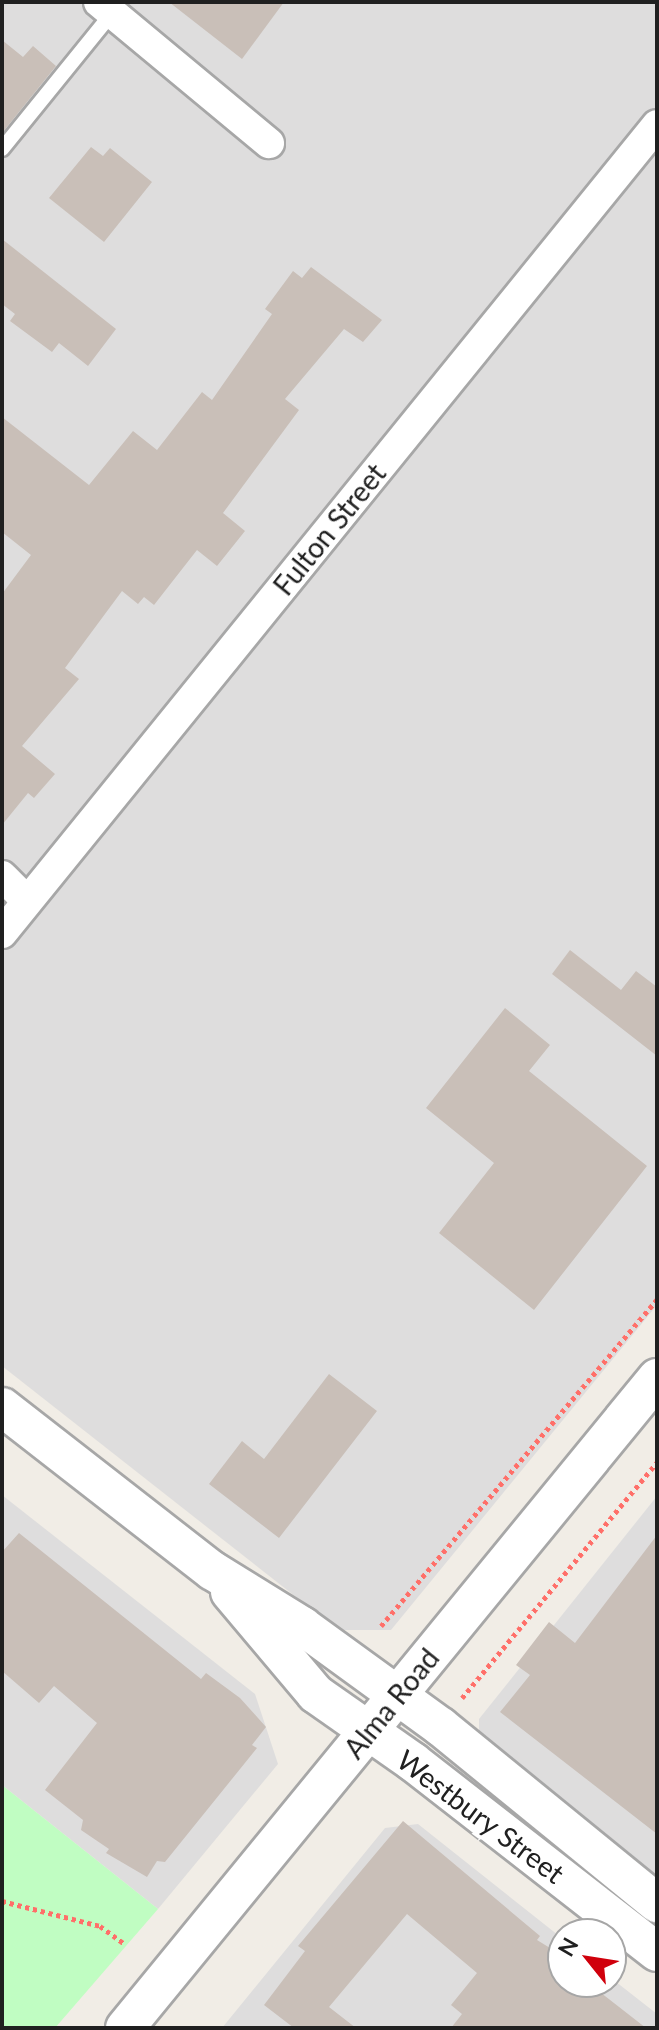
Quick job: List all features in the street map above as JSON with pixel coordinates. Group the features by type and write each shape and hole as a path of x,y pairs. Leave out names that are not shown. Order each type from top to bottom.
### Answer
{"street":[{"path":"106,7 269,143"},
{"name":"Fulton Street","path":"2,933 657,125"},
{"path":"2,876 27,901"},
{"name":"Alma Road","path":"125,2028 657,1378"},
{"name":"Westbury Street","path":"2,1407 213,1571 302,1626 441,1727 657,1903"},
{"name":"Westbury Street","path":"213,1571 316,1694 657,1952"}],"lane":[{"path":"2,149 106,7"}],"path":[{"path":"381,1626 657,1299"},
{"path":"456,1705 657,1462"},
{"path":"2,1901 100,1926 125,1944"}],"shaded area":[{"path":"2,2 657,2 657,1305 391,1630 338,1630 2,1366"},
{"path":"2,1495 255,1694 278,1764 158,1909 2,1785"},
{"path":"657,1496 657,1885 479,1748 479,1719"},
{"path":"418,1824 547,1926 547,1998 627,1998 627,1991 657,2014 657,2028 222,2028 385,1828"}],"green space":[{"path":"2,1785 158,1909 55,2028 2,2028"}],"building":[{"path":"169,2 284,2 242,59"},
{"path":"2,40 23,57 33,46 56,66 2,133"},
{"path":"91,147 103,156 110,148 152,182 104,242 49,198"},
{"path":"2,239 116,329 88,366 59,343 52,352 10,321 15,314 2,304"},
{"path":"311,267 382,320 363,342 344,329 285,399 299,410 223,513 245,531 217,566 197,550 154,605 144,597 138,604 122,591 65,668 79,679 22,746 55,774 34,798 28,793 2,825 2,594 31,555 2,532 2,417 89,485 133,431 157,450 202,392 212,400 272,314 265,309 293,271 302,278"},
{"path":"570,950 621,990 636,971 657,987 657,1056 552,974"},
{"path":"505,1008 550,1045 529,1071 647,1166 534,1310 439,1233 494,1163 426,1108"},
{"path":"329,1374 377,1411 279,1538 209,1484 242,1441 264,1459"},
{"path":"19,1533 201,1679 206,1673 240,1698 266,1727 252,1745 257,1748 165,1862 157,1861 147,1877 106,1853 109,1849 81,1830 83,1820 45,1790 97,1723 54,1686 39,1703 2,1671 2,1552"},
{"path":"657,1535 657,1834 500,1712 530,1675 516,1665 549,1622 575,1643"},
{"path":"403,1821 540,1936 537,1940 547,1946 547,1998 608,1998 646,2028 451,2028 462,2014 451,2005 477,1973 407,1914 329,2007 356,2028 294,2028 264,2005 305,1951 298,1946"}]}
